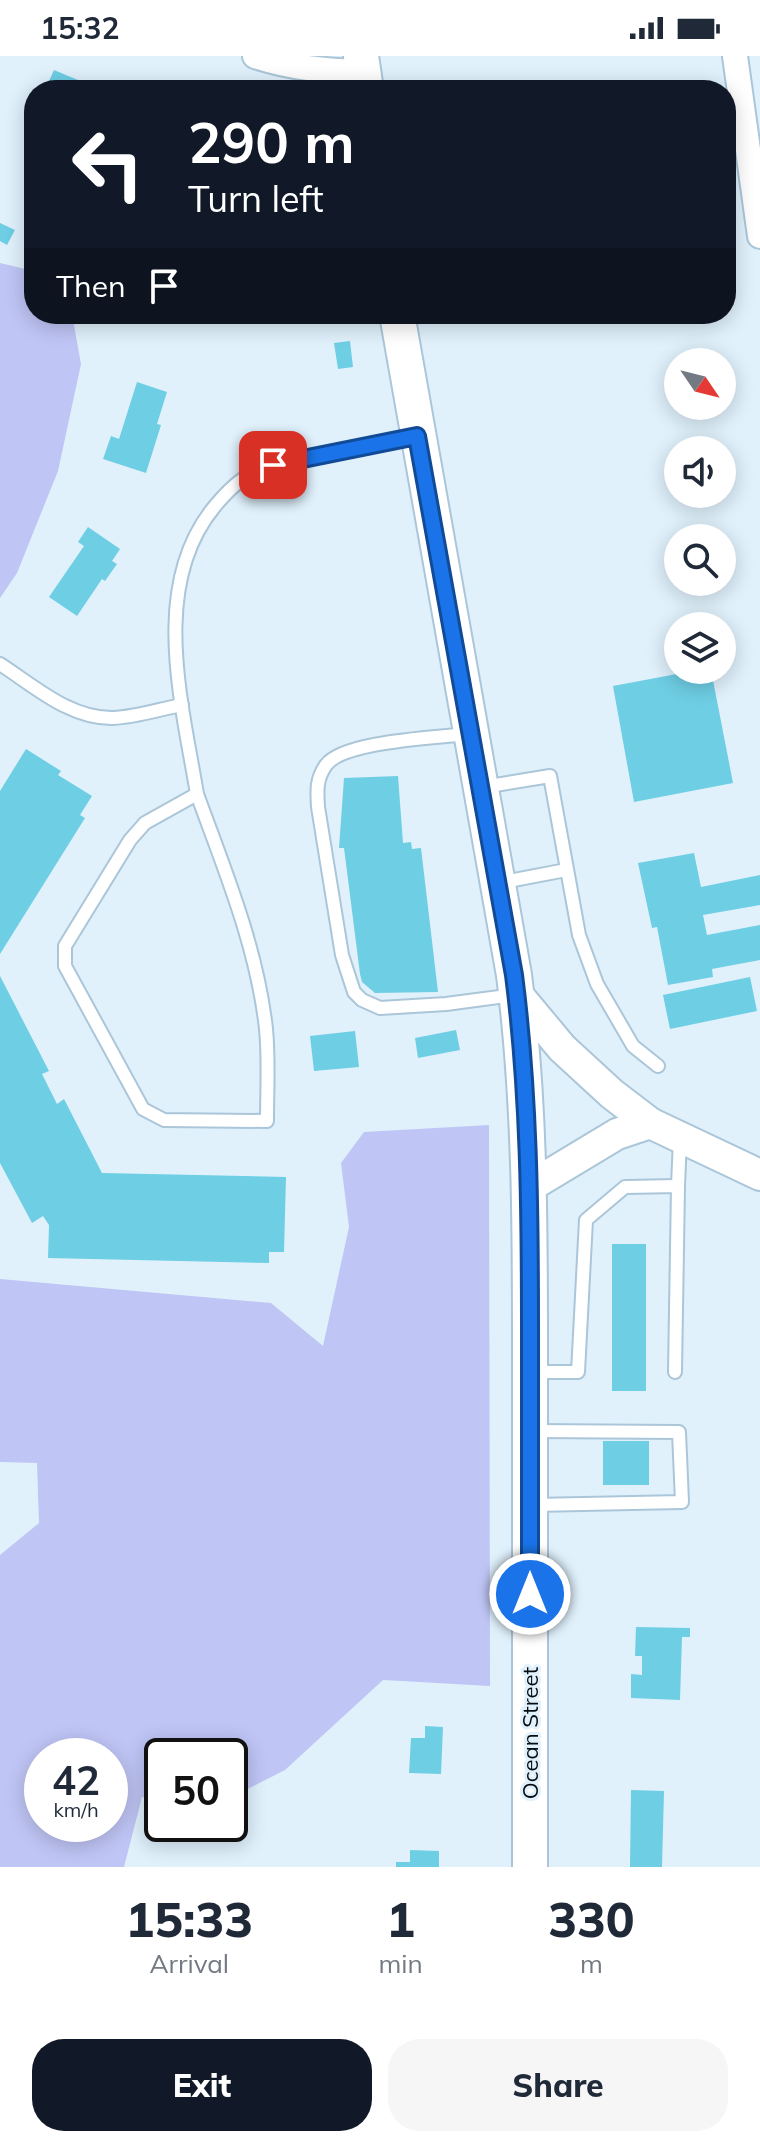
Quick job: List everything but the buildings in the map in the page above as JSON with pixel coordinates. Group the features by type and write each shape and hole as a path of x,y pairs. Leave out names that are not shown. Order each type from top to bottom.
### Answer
{"main road":[{"name":"Ocean Street","path":"399,324 498,883 523,1046 529,1187 530,1867"}],"street":[{"path":"255,56 282,65 299,61 363,73"},
{"path":"735,56 760,236"},
{"path":"517,994 562,1048 612,1094 650,1123 760,1175"},
{"path":"529,1187 617,1134 650,1123"}],"lane":[{"path":"197,794 145,823 130,840 65,946 65,966 143,1109 164,1120 267,1121 266,1030 258,980 242,918 197,794 177,673 177,595 187,555 203,520 226,493 248,476 273,465 417,436"},
{"path":"0,664 63,706 87,715 113,718 182,705"},
{"path":"470,734 357,747 328,762 320,775 316,784 318,807 342,955 354,992 362,1000 380,1008 446,1004 517,994"},
{"path":"480,788 550,776 579,935 597,984 633,1046 658,1066"},
{"path":"498,883 566,870"},
{"path":"675,1372 680,1139"},
{"path":"530,1372 578,1372 586,1220 625,1187 678,1186"},
{"path":"530,1431 679,1432 682,1502 530,1505"}],"shaded area":[{"path":"0,263 24,269 24,324 74,324 81,364 58,471 17,573 0,598"},
{"path":"489,1125 490,1686 383,1680 285,1770 248,1789 248,1738 144,1738 144,1798 124,1867 0,1867 0,1555 39,1523 37,1463 0,1462 0,1279 271,1303 323,1346 349,1227 341,1163 364,1132"}],"route":[{"path":"273,465 417,436 514,975 523,1046 530,1262 530,1594"}]}
